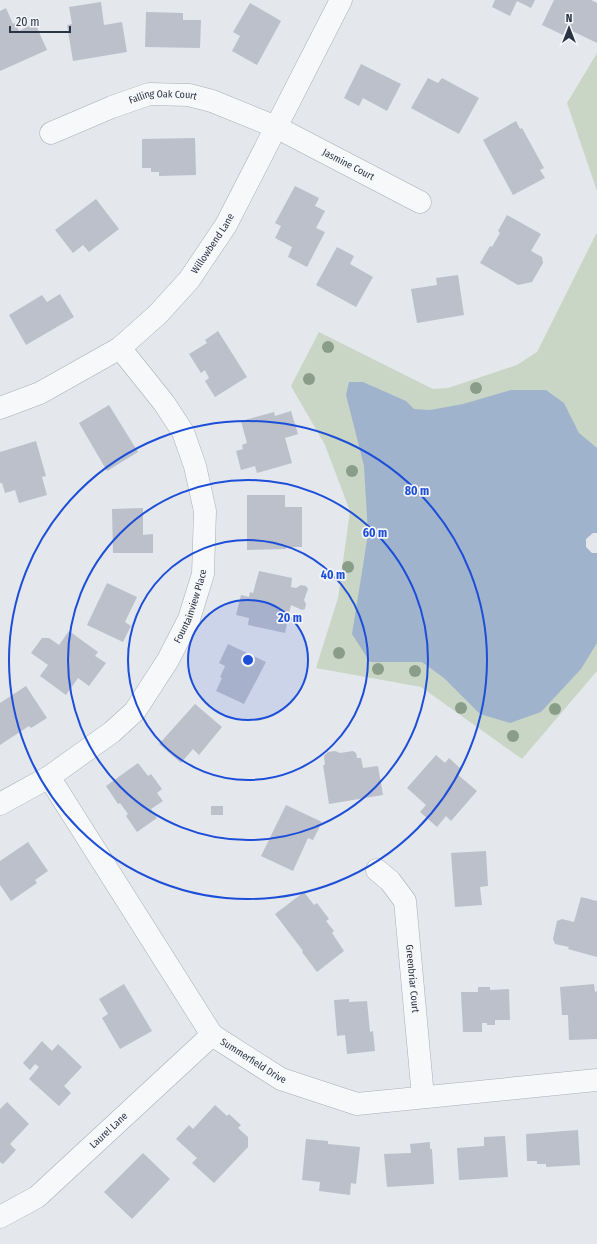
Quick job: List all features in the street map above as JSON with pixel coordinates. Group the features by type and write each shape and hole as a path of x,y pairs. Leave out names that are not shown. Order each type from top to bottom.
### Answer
{"street":[{"name":"Willowbend Lane","path":"0,408 40,393 120,348 158,314 189,280 226,225 341,0"},
{"name":"Falling Oak Court","path":"50,133 112,107 148,94 189,95 212,101 276,127"},
{"name":"Jasmine Court","path":"276,127 420,202"},
{"name":"Fountainview Place","path":"0,804 48,777 112,732 135,711 168,660 189,619 203,574 205,511 195,466 183,432 164,403 120,348"},
{"name":"Summerfield Drive","path":"48,777 212,1035 281,1079 357,1104 597,1080"},
{"name":"Greenbriar Court","path":"377,870 390,881 405,902 423,1097"},
{"name":"Laurel Lane","path":"0,1217 37,1197 212,1035"}],"green space":[{"path":"597,53 597,191 567,103"},
{"path":"597,232 597,671 522,759 421,687 316,668 338,598 350,511 325,445 291,386 319,332 433,389 448,388 517,365 537,352"}],"water":[{"path":"349,382 363,382 406,401 414,409 430,410 463,404 511,390 546,390 564,403 579,433 597,448 597,643 581,669 541,712 510,723 480,714 444,678 422,662 370,662 352,634 368,534 364,466 346,395"}],"pier":[{"path":"593,533 597,533 597,553 592,553 586,547 586,539"}],"building":[{"path":"495,0 535,0 531,8 517,1 510,16 492,7"},
{"path":"554,0 591,0 597,3 597,43 566,28 563,35 542,25"},
{"path":"101,2 104,25 122,22 127,52 73,61 67,25 72,24 69,7"},
{"path":"250,3 281,21 257,65 232,51 240,36 233,32"},
{"path":"6,8 13,24 15,23 19,31 35,23 47,50 0,71 0,11"},
{"path":"146,12 183,13 183,20 201,20 200,48 145,47"},
{"path":"361,64 401,84 387,111 363,98 359,106 344,98"},
{"path":"428,78 438,83 442,78 479,98 459,134 411,108"},
{"path":"516,121 520,129 522,128 544,168 540,170 545,178 513,195 483,140"},
{"path":"195,138 196,175 159,176 159,172 151,172 151,168 142,168 142,139"},
{"path":"295,186 319,198 315,206 325,211 316,228 325,232 307,267 288,257 292,247 275,238 281,226 275,223"},
{"path":"96,199 119,229 89,252 83,245 73,253 55,230"},
{"path":"507,215 541,234 531,251 542,257 543,263 532,282 518,285 480,263 500,233 498,231"},
{"path":"337,247 354,256 350,264 373,277 356,307 316,285"},
{"path":"458,275 464,315 417,323 411,289 437,285 436,278"},
{"path":"60,294 74,317 26,345 9,315 42,295 47,302"},
{"path":"218,331 247,377 215,397 205,381 209,378 205,370 201,373 189,354 207,343 205,340"},
{"path":"109,405 138,452 107,471 79,423"},
{"path":"291,411 298,434 285,438 292,463 257,473 255,466 241,470 236,451 243,449 242,445 247,443 241,421 274,412 275,416"},
{"path":"36,441 46,476 42,477 47,495 19,503 15,490 5,493 2,483 0,483 0,452"},
{"path":"247,495 285,495 285,507 302,507 302,547 247,550"},
{"path":"143,508 143,535 153,534 153,553 113,553 112,509"},
{"path":"259,571 292,578 291,587 296,588 301,585 306,586 308,589 304,600 306,604 305,609 302,610 291,605 285,633 248,625 249,618 236,615 241,595 249,597 250,592 253,593"},
{"path":"107,583 137,597 125,622 131,626 123,642 87,625"},
{"path":"69,631 98,652 95,656 106,663 89,686 78,678 66,695 40,676 48,665 31,653 42,638 49,638 59,645"},
{"path":"228,644 266,662 244,704 216,691 222,678 220,677 225,666 219,663"},
{"path":"26,686 47,718 31,728 29,726 0,745 0,703"},
{"path":"195,704 222,727 199,755 193,749 181,763 159,744"},
{"path":"335,751 340,753 353,751 356,753 357,758 361,758 363,768 378,766 383,795 329,804 323,765 325,765 324,756 328,752"},
{"path":"436,755 445,763 449,758 461,769 457,774 477,791 451,821 446,816 437,827 420,812 426,805 407,788"},
{"path":"138,763 148,776 151,774 162,789 157,793 163,801 151,809 157,818 137,832 126,816 128,814 120,803 118,804 106,786"},
{"path":"286,805 322,822 313,840 308,838 293,871 261,856"},
{"path":"211,806 223,806 223,815 211,815"},
{"path":"28,842 48,871 35,880 37,883 11,901 0,885 0,861"},
{"path":"486,851 488,886 480,887 482,905 455,907 451,853"},
{"path":"304,892 314,905 317,903 329,919 326,921 334,931 332,933 344,951 317,972 275,914"},
{"path":"581,897 597,901 597,957 568,949 569,947 555,944 553,939 557,921 562,919 574,922"},
{"path":"124,984 152,1031 120,1049 102,1018 108,1014 99,999"},
{"path":"594,984 595,992 597,991 597,1039 569,1040 568,1015 562,1015 560,987"},
{"path":"478,987 490,987 490,990 509,989 510,1020 495,1020 495,1025 487,1025 487,1023 482,1023 482,1032 463,1032 461,992 478,992"},
{"path":"349,999 349,1002 367,1001 370,1032 373,1031 375,1051 347,1054 345,1035 337,1036 334,1000"},
{"path":"42,1041 52,1051 58,1044 82,1067 64,1086 71,1093 59,1106 29,1079 39,1067 35,1064 30,1070 23,1063"},
{"path":"7,1102 29,1124 10,1144 16,1150 3,1164 0,1162 0,1109"},
{"path":"215,1105 227,1116 229,1114 241,1125 238,1128 248,1137 248,1147 214,1183 192,1163 197,1158 176,1139 189,1125 193,1129"},
{"path":"578,1130 580,1165 546,1167 546,1164 537,1164 537,1161 527,1161 526,1134"},
{"path":"505,1136 508,1177 459,1180 457,1148 484,1146 484,1137"},
{"path":"306,1139 328,1141 328,1144 360,1147 356,1184 351,1183 350,1195 319,1191 320,1182 302,1180"},
{"path":"430,1142 430,1149 432,1149 434,1184 387,1187 384,1154 411,1153 410,1144"},
{"path":"143,1153 170,1179 132,1219 104,1192"}]}
